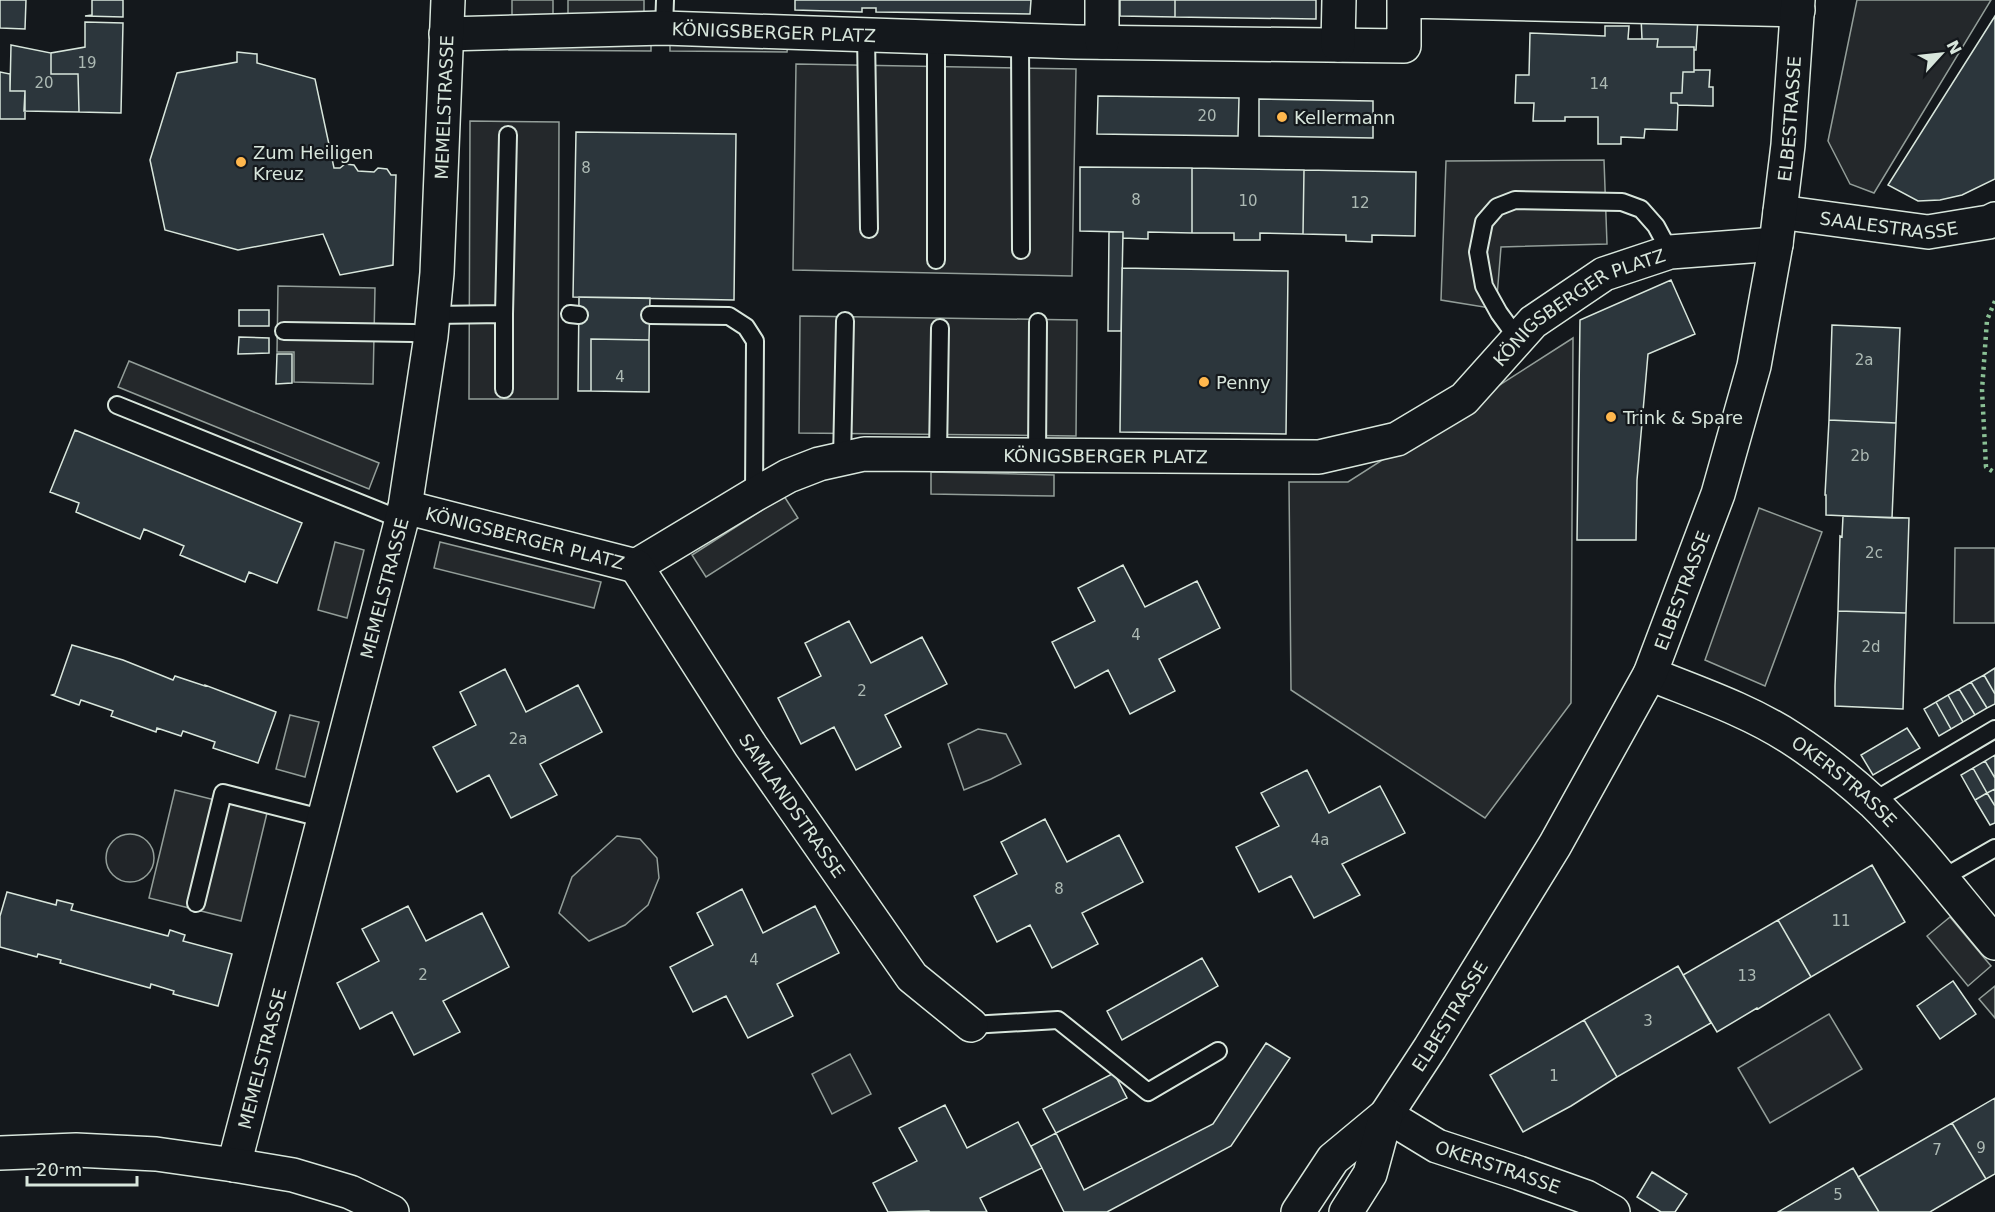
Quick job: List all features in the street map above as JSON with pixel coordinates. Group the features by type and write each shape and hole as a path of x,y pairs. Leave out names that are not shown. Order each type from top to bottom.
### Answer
{"street":[{"name":"MEMELSTRASSE","path":"234,1165 404,514 432,325 438,261 448,0"},
{"path":"1089,42 1102,0"},
{"path":"1338,45 1339,0"},
{"name":"KÖNIGSBERGER PLATZ","path":"446,34 664,14 866,35 1089,42 1404,46 1404,1 1798,5"},
{"name":"ELBESTRASSE","path":"1298,1212 1333,1159 1386,1115 1430,1048 1555,845 1650,674 1718,494 1754,366 1776,244 1791,125 1798,5"},
{"name":"SAALESTRASSE","path":"1780,212 1928,232 1989,222 1995,219"},
{"name":"KÖNIGSBERGER PLATZ","path":"404,514 636,566 789,476 819,464 864,454 1319,457 1397,439 1464,399 1533,322 1604,274 1670,252 1776,244"},
{"name":"SAMLANDSTRASSE","path":"636,566 751,746 912,977 971,1025"},
{"name":"OKERSTRASSE","path":"1650,674 1737,710 1790,737 1872,802 1995,943"},
{"name":"ELBESTRASSE","path":"1346,1212 1370,1174 1386,1115"},
{"name":"OKERSTRASSE","path":"1386,1115 1437,1146 1586,1197 1613,1212"},
{"path":"0,1153 76,1150 156,1154 234,1165 294,1175 350,1192 392,1212"}],"lane":[{"path":"866,35 869,229"},
{"path":"936,38 936,260"},
{"path":"1020,40 1022,250"},
{"path":"504,390 508,135"},
{"path":"1518,339 1498,313 1484,286 1478,252 1484,222 1497,207 1515,200 1622,202 1641,209 1656,226 1670,252"},
{"path":"284,331 412,333 432,325 504,314"},
{"path":"650,315 729,316 746,327 755,342 754,495"},
{"path":"842,459 845,321"},
{"path":"1037,455 1038,322"},
{"path":"938,454 940,328"},
{"path":"117,405 404,514"},
{"path":"1872,802 1995,729"},
{"path":"196,903 223,793 325,819"},
{"path":"1941,879 1995,848"},
{"path":"971,1025 1058,1020 1148,1092 1218,1051"}],"shaded area":[{"path":"512,0 553,0 553,15 512,16"},
{"path":"568,0 644,0 644,15 568,15"},
{"path":"1857,0 1991,0 1874,193 1850,184 1828,141"},
{"path":"509,41 651,41 651,51 509,50"},
{"path":"670,42 788,42 787,52 670,51"},
{"path":"796,64 1076,69 1072,276 793,270"},
{"path":"470,121 559,122 558,399 469,399"},
{"path":"1604,160 1607,244 1501,247 1496,309 1441,300 1446,161"},
{"path":"278,286 375,288 373,384 294,382 294,352 277,352"},
{"path":"800,316 1077,320 1076,436 799,433"},
{"path":"1573,338 1571,703 1485,818 1291,690 1289,482 1348,482"},
{"path":"129,361 379,463 369,489 118,387"},
{"path":"931,472 1054,475 1054,496 931,494"},
{"path":"784,496 798,518 706,577 692,555"},
{"path":"1759,508 1822,532 1765,686 1705,660"},
{"path":"335,542 364,550 347,618 318,610"},
{"path":"440,542 601,582 594,608 434,568"},
{"path":"1955,548 1995,548 1995,623 1954,623"},
{"path":"290,715 319,722 305,777 276,769"},
{"path":"978,729 1006,734 1021,764 964,790 948,744"},
{"path":"175,790 267,813 241,921 149,898"},
{"path":"125,834 135,834 147,841 154,853 154,863 147,875 135,882 125,882 110,871 106,863 106,853 117,838"},
{"path":"617,836 640,839 657,858 659,878 648,905 625,925 589,941 559,913 572,877"},
{"path":"1950,917 1991,966 1968,986 1927,936"},
{"path":"1995,986 1995,1018 1979,999"},
{"path":"1829,1014 1862,1069 1770,1123 1738,1068"},
{"path":"850,1054 871,1094 832,1114 812,1074"}],"building":[{"path":"0,0 26,0 25,29 0,28"},
{"path":"92,0 123,0 123,17 85,16 92,15"},
{"path":"795,0 1031,0 1030,14 876,12 876,8 862,8 862,12 795,10"},
{"path":"1120,0 1175,0 1175,17 1120,16"},
{"path":"1175,0 1316,0 1316,19 1175,17"},
{"path":"1995,16 1995,179 1962,195 1940,200 1918,201 1888,185"},
{"path":"1641,17 1698,18 1696,50 1694,47 1657,47 1658,39 1642,39"},
{"path":"85,22 123,23 121,113 79,112 78,74 51,74 51,53 85,47"},
{"path":"1605,26 1629,26 1628,39 1658,39 1657,47 1694,47 1694,72 1683,72 1682,93 1671,93 1671,103 1678,105 1677,130 1645,129 1644,138 1621,137 1621,144 1598,144 1598,117 1565,117 1565,121 1533,121 1534,103 1515,103 1516,75 1529,75 1530,33 1605,36"},
{"path":"11,45 51,53 51,74 78,74 79,112 24,111 25,91 10,91"},
{"name":"Zum Heiligen Kreuz","path":"237,52 257,54 257,63 315,79 334,168 340,168 345,164 354,165 358,171 374,172 378,168 387,169 391,175 396,175 393,265 340,275 323,234 238,250 165,230 150,160 177,73 237,62"},
{"path":"1694,70 1710,70 1709,87 1713,87 1713,106 1671,103 1671,93 1682,93 1683,72 1694,72"},
{"path":"0,72 10,74 10,91 25,91 25,119 0,119"},
{"path":"1098,96 1239,98 1238,136 1097,134"},
{"path":"1259,99 1373,101 1373,138 1259,136"},
{"path":"576,132 736,134 734,300 573,297"},
{"path":"1080,167 1192,168 1192,233 1148,232 1148,239 1123,238 1123,232 1080,231"},
{"path":"1192,168 1304,170 1303,234 1260,233 1260,240 1234,240 1234,233 1192,233"},
{"path":"1304,170 1416,172 1415,236 1372,235 1372,242 1346,241 1346,235 1303,234"},
{"path":"1109,232 1123,232 1121,331 1108,331"},
{"name":"Penny","path":"1122,268 1288,271 1286,434 1120,432"},
{"name":"Trink & Spare","path":"1671,280 1695,334 1648,354 1637,480 1636,540 1577,540 1580,320"},
{"path":"579,297 650,298 649,340 591,339 591,391 578,391"},
{"path":"239,310 269,310 269,326 239,326"},
{"path":"1832,325 1900,328 1896,423 1829,420"},
{"path":"239,337 269,338 269,353 238,354"},
{"path":"591,339 649,340 649,392 591,391"},
{"path":"277,354 292,354 292,383 276,384"},
{"path":"1829,420 1896,423 1892,518 1826,515"},
{"path":"75,430 302,523 277,583 249,572 245,582 180,555 184,546 144,529 140,539 76,512 79,503 50,492"},
{"path":"1843,516 1909,518 1906,613 1838,611 1840,536 1842,537"},
{"path":"1123,565 1145,607 1197,581 1220,628 1159,659 1175,691 1130,714 1108,670 1075,688 1052,642 1095,621 1078,588"},
{"path":"1838,611 1906,613 1903,709 1835,706"},
{"path":"849,621 871,663 922,637 947,684 885,715 901,747 856,770 834,727 801,744 778,698 821,676 805,643"},
{"path":"72,645 123,660 173,680 175,676 205,685 276,712 258,763 213,748 215,742 183,731 181,736 157,728 156,732 111,716 113,711 81,700 79,705 52,695 55,694"},
{"path":"1995,668 1995,694 1984,675"},
{"path":"505,669 526,712 578,685 602,732 540,764 557,795 511,818 489,775 457,792 433,747 476,725 460,692"},
{"path":"1984,675 1995,694 1995,704 1987,708 1971,682"},
{"path":"1971,682 1987,708 1975,715 1959,689"},
{"path":"1959,689 1975,715 1963,722 1948,695"},
{"path":"1948,695 1963,722 1951,729 1936,702"},
{"path":"1936,702 1951,729 1939,736 1924,709"},
{"path":"1907,728 1920,748 1873,775 1861,755"},
{"path":"1995,755 1995,778 1985,761"},
{"path":"1985,761 1995,778 1995,789 1987,793 1973,768"},
{"path":"1973,768 1987,793 1975,800 1961,775"},
{"path":"1307,770 1329,813 1380,786 1405,833 1342,864 1360,895 1314,918 1291,876 1259,892 1236,847 1279,826 1261,793"},
{"path":"1995,789 1995,806 1987,793"},
{"path":"1987,793 1995,806 1995,823 1990,825 1975,800"},
{"path":"1045,819 1067,862 1119,835 1143,882 1082,913 1098,944 1052,968 1030,925 997,942 974,896 1017,874 1001,842"},
{"path":"1872,865 1905,922 1811,977 1778,920"},
{"path":"742,889 763,933 815,906 839,953 777,984 793,1016 748,1038 726,996 693,1012 670,967 713,945 697,913"},
{"path":"7,892 56,905 57,900 73,904 71,910 168,936 170,930 185,935 183,941 232,954 218,1006 173,994 174,991 151,984 150,988 60,963 61,960 38,954 37,957 0,947 0,916"},
{"path":"408,906 426,941 482,913 509,967 443,1001 460,1032 414,1055 392,1012 360,1029 337,983 379,961 362,929"},
{"path":"1778,920 1811,977 1717,1032 1683,975"},
{"path":"1202,958 1218,986 1122,1040 1107,1011"},
{"path":"1678,966 1711,1023 1617,1077 1584,1020"},
{"path":"1953,981 1976,1014 1940,1039 1917,1006"},
{"path":"1584,1020 1617,1077 1523,1132 1490,1075"},
{"path":"1266,1043 1290,1058 1231,1146 1107,1212 1064,1212 1031,1146 1056,1133 1084,1190 1213,1124"},
{"path":"1114,1073 1127,1098 1056,1133 1043,1109"},
{"path":"1995,1098 1995,1174 1986,1179 1952,1123"},
{"path":"945,1105 967,1148 1018,1122 1042,1168 980,1198 987,1212 888,1212 873,1183 917,1161 899,1128"},
{"path":"1952,1123 1986,1179 1930,1212 1879,1212 1858,1177"},
{"path":"1853,1168 1879,1212 1778,1212"},
{"path":"1652,1172 1687,1194 1675,1212 1661,1212 1637,1197"}],"hedge":[{"path":"1995,301 1987,320 1982,390 1986,467 1995,473"}],"place":[{"name":"Kellermann","path":"1282,117"},
{"name":"Zum Heiligen Kreuz","path":"241,162"},
{"name":"Penny","path":"1204,382"},
{"name":"Trink & Spare","path":"1611,417"}]}
